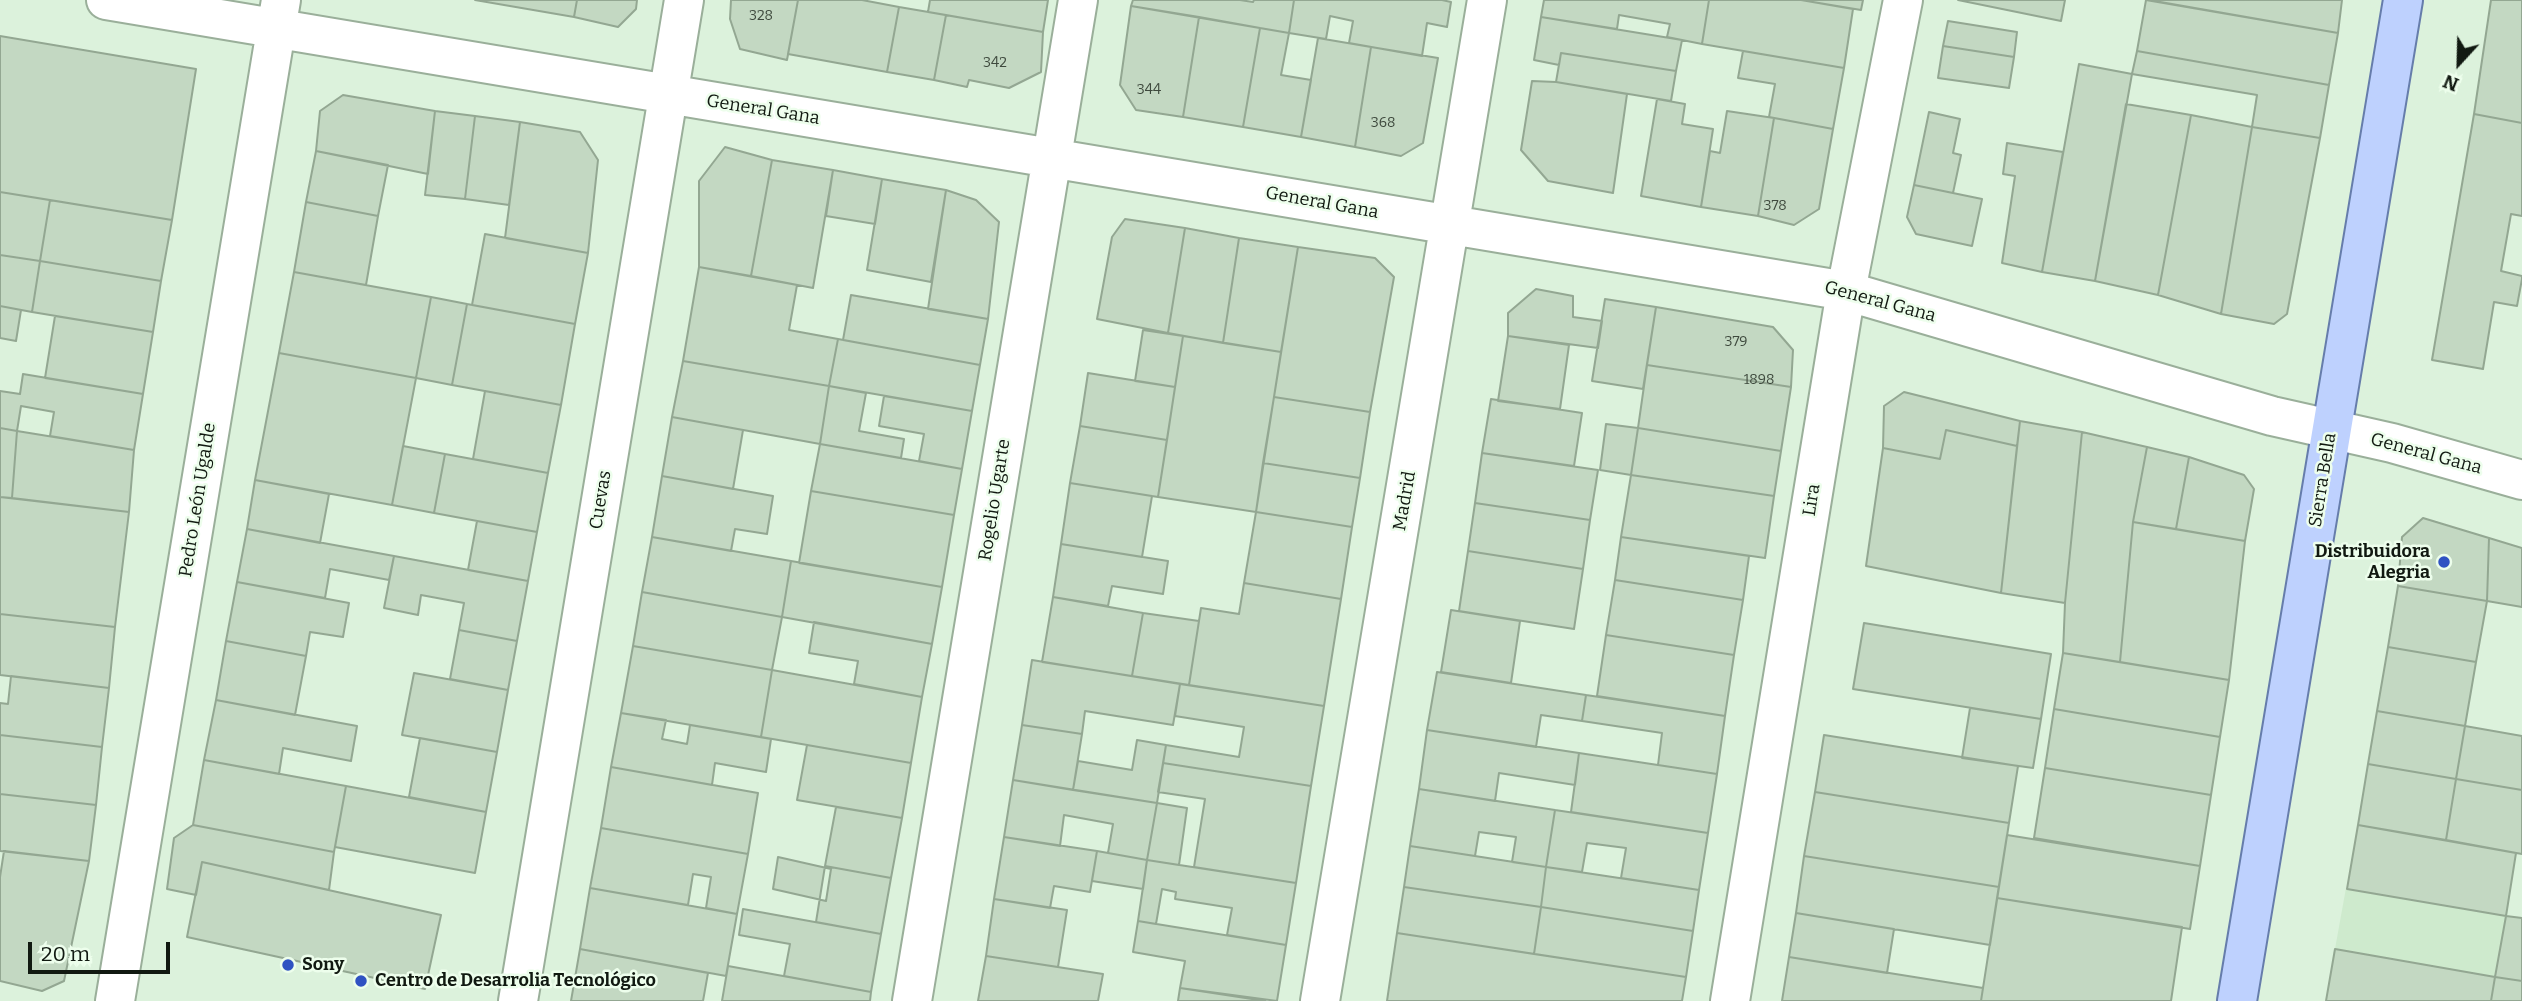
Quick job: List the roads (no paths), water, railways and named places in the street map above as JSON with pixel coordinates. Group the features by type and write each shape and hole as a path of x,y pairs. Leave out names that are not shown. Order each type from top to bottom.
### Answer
{"main road":[{"name":"Sierra Bella","path":"2237,1001 2403,0"}],"street":[{"name":"General Gana","path":"106,0 279,14 668,94 1846,291 2272,416 2392,443 2522,480"},
{"name":"Cuevas","path":"518,1001 684,0"},
{"name":"Rogelio Ugarte","path":"912,1001 1079,0"},
{"name":"Madrid","path":"1320,1001 1487,0"},
{"name":"Lira","path":"1730,1001 1846,291 1903,0"},
{"name":"Pedro León Ugalde","path":"115,1001 279,14"}],"place":[{"name":"Distribuidora Alegria","path":"2444,562"},
{"name":"Sony","path":"288,965"},
{"name":"Centro de Desarrolia Tecnológico","path":"361,981"}]}
